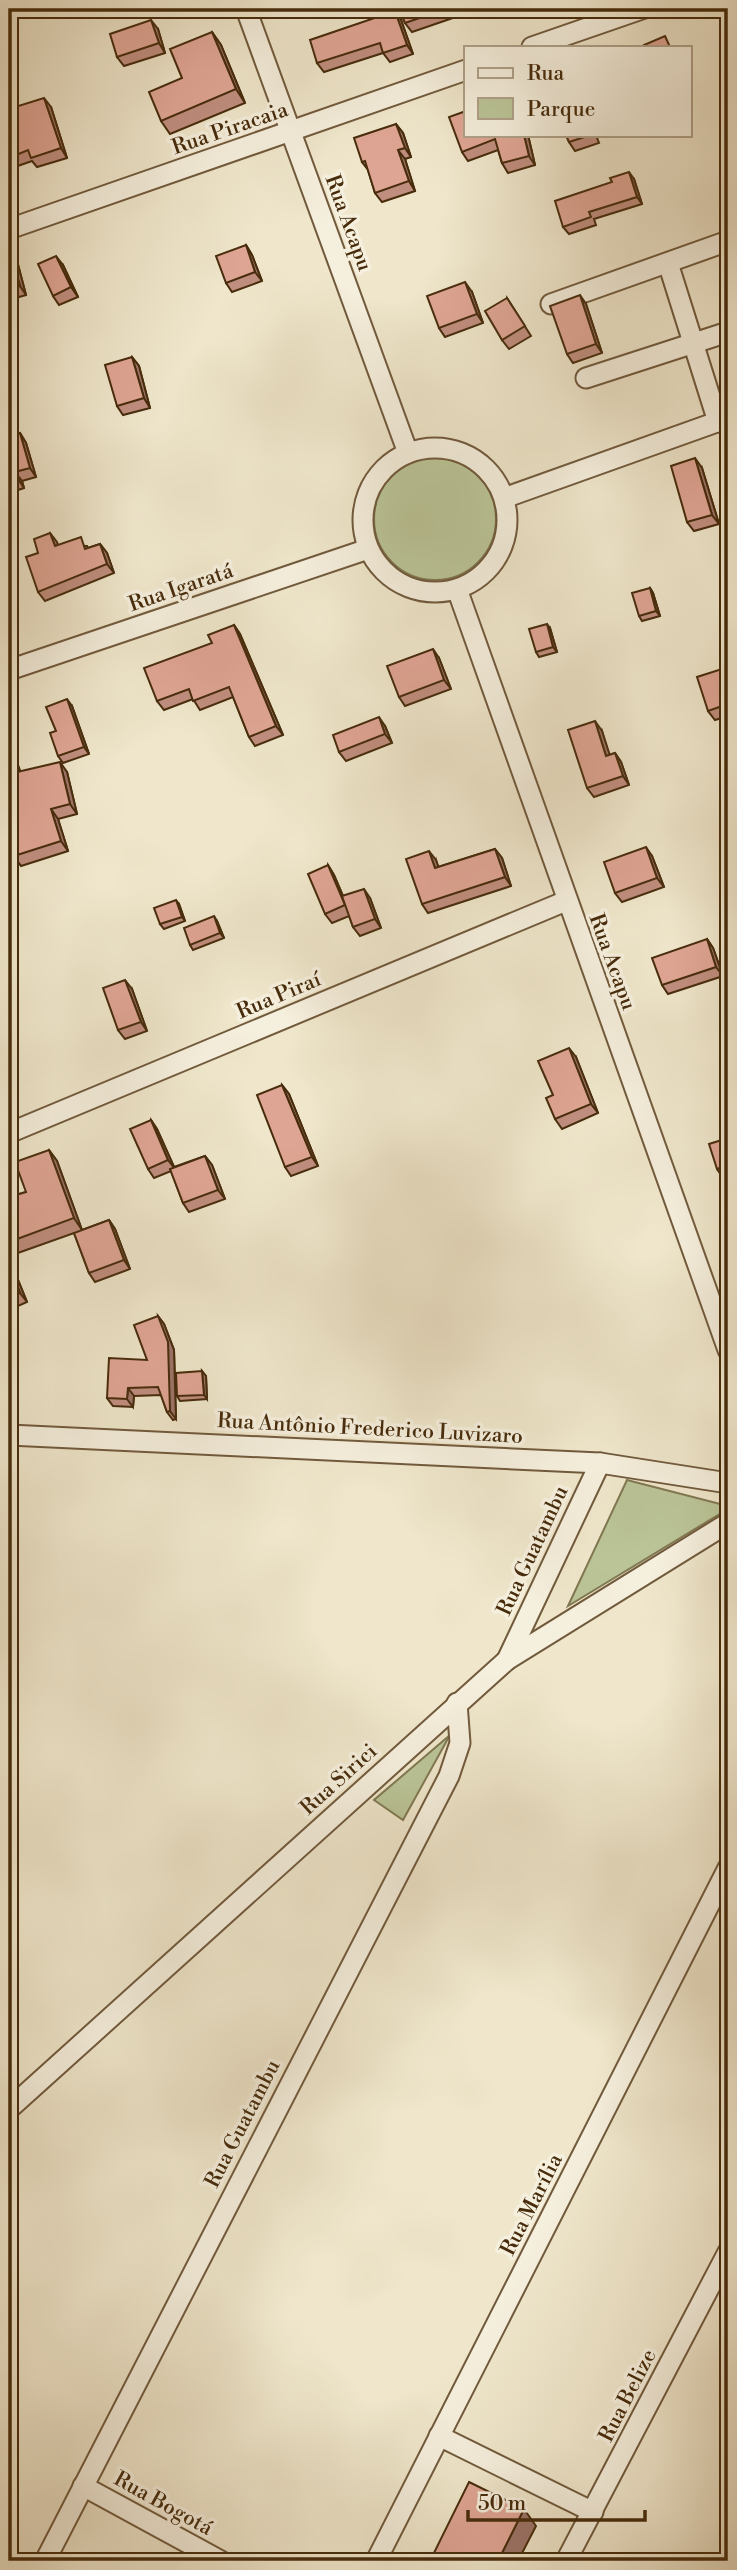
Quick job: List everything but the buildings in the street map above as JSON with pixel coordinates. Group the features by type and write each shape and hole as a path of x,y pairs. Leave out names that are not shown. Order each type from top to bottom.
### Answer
{"street":[{"name":"Rua Acapu","path":"246,9 408,453"},
{"path":"535,46 642,9"},
{"name":"Rua Piracaia","path":"9,229 464,72"},
{"path":"551,304 728,241"},
{"path":"505,498 723,420 694,344 668,262"},
{"path":"586,379 728,332"},
{"path":"431,448 455,450 477,461 494,477 505,498 508,521 504,543 494,563 477,579 457,589 436,592 415,590 380,567 368,549 363,526 364,503 388,465 408,453 431,448"},
{"name":"Rua Igaratá","path":"9,670 368,549"},
{"name":"Rua Acapu","path":"457,589 728,1350"},
{"name":"Rua Piraí","path":"9,1133 566,901"},
{"name":"Rua Antônio Frederico Luvizaro","path":"9,1435 600,1463 728,1483"},
{"name":"Rua Guatambu","path":"507,1660 600,1463"},
{"name":"Rua Sirici","path":"9,2109 507,1660 728,1522"},
{"name":"Rua Guatambu","path":"46,2561 449,1776 460,1743 457,1703"},
{"name":"Rua Marília","path":"376,2561 728,1868"},
{"name":"Rua Belize","path":"566,2561 728,2252"},
{"path":"439,2436 593,2512"},
{"name":"Rua Bogotá","path":"83,2486 220,2561"}],"green space":[{"path":"435,458 458,463 478,476 491,496 496,519 491,542 478,562 458,575 435,580 412,575 392,562 379,542 374,519 379,496 392,476 412,463"},
{"path":"627,1480 728,1506 728,1509 568,1606"},
{"path":"450,1735 403,1820 374,1800"}]}
